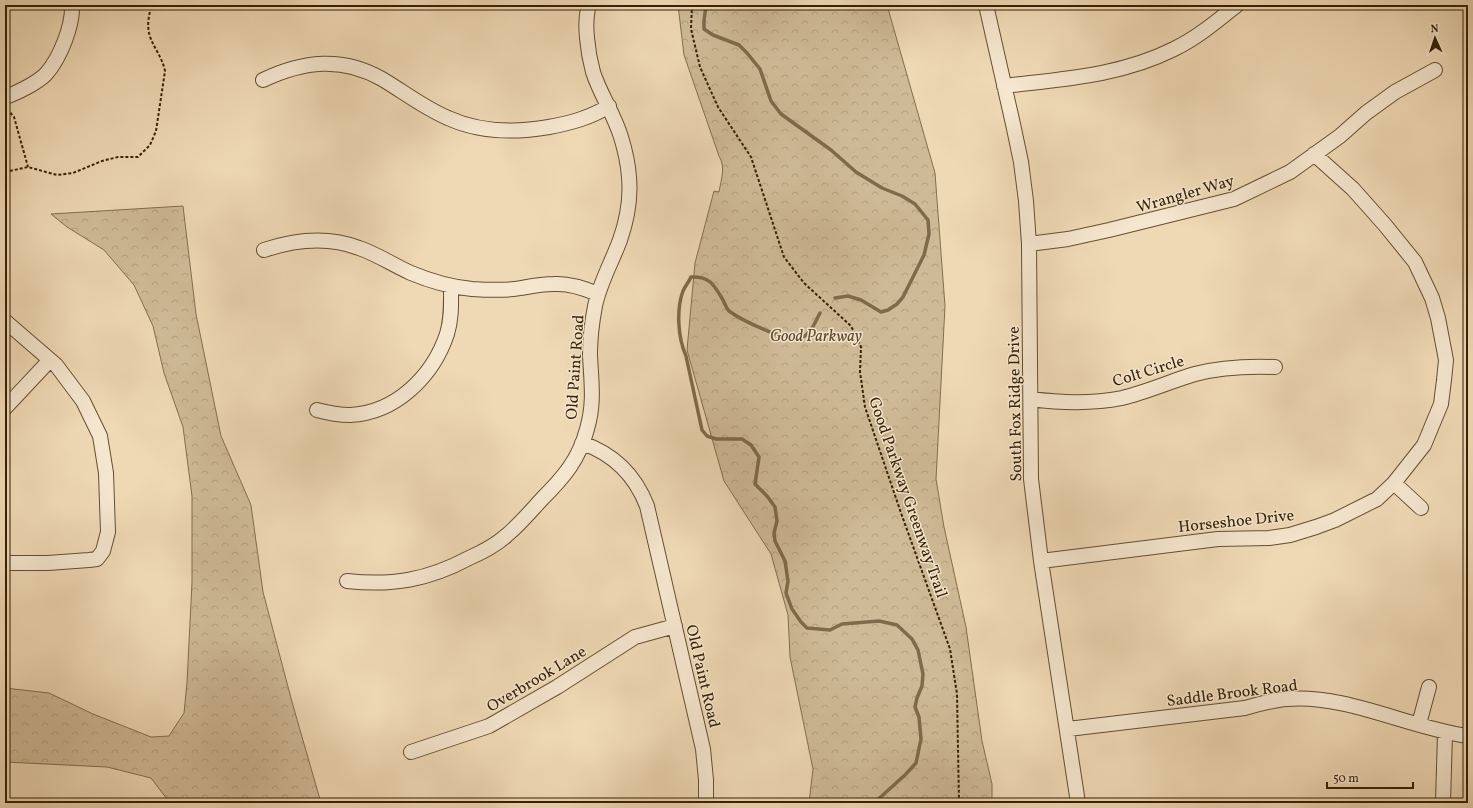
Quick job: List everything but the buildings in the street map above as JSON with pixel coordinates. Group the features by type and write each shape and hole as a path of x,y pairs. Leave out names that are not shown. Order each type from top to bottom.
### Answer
{"street":[{"path":"5,97 28,87 45,75 66,39 72,5"},
{"name":"Old Paint Road","path":"589,5 586,30 588,51 600,91 609,106 621,136 629,178 629,197 626,218 620,239 598,294 592,328 590,354 593,387 592,407 582,443 609,456 622,466 634,479 647,506 703,749 706,780 706,803"},
{"name":"South Fox Ridge Drive","path":"986,5 1021,162 1026,201 1029,244 1032,479 1042,562 1078,803"},
{"path":"1004,86 1093,75 1150,60 1199,35 1237,5"},
{"path":"263,80 285,70 307,65 331,64 347,66 365,71 381,79 430,110 449,119 472,126 493,130 535,130 575,122 609,106"},
{"name":"Wrangler Way","path":"1029,244 1075,238 1234,199 1290,172 1340,136 1366,113 1395,92 1435,70"},
{"name":"Horseshoe Drive","path":"1042,562 1218,539 1262,538 1290,535 1316,527 1353,511 1377,498 1394,483 1424,445 1441,404 1446,360 1438,318 1432,298 1415,262 1385,225 1353,189 1314,154"},
{"path":"264,250 298,241 318,240 339,242 369,252 429,280 452,286 497,290 519,288 536,284 555,284 572,285 598,294"},
{"path":"317,410 333,414 367,412 395,402 414,386 431,367 440,351 447,333 451,315 452,286"},
{"path":"5,321 56,365 83,402 100,436 106,473 108,532 103,551 97,559 5,563"},
{"path":"5,408 50,360"},
{"name":"Colt Circle","path":"1031,400 1072,403 1097,402 1122,398 1146,391 1177,379 1221,368 1250,366 1274,367"},
{"path":"347,582 385,584 407,581 438,573 486,550 506,536 526,518 556,486 569,470 582,443"},
{"path":"1394,483 1421,508"},
{"name":"Overbrook Lane","path":"411,752 489,726 557,687 635,637 675,626"},
{"path":"1419,724 1429,686"},
{"name":"Saddle Brook Road","path":"1068,729 1245,708 1265,702 1288,699 1324,701 1346,705 1419,724 1445,733 1468,736"},
{"path":"1443,803 1445,733"}],"path":[{"path":"5,172 28,167 57,175 73,173 102,161 118,157 138,157 150,145 156,131 165,71 163,62 149,33 149,13 152,5"},
{"name":"Good Parkway Greenway Trail","path":"692,5 690,30 700,67 718,107 751,157 784,256 804,282 851,326 861,347 860,372 865,407 950,649 957,694 959,803"},
{"path":"5,107 14,117 28,167"}],"green space":[{"name":"Good Parkway","path":"678,5 887,5 935,173 945,306 936,479 944,527 966,627 982,741 992,784 992,803 809,803 813,769 790,657 788,615 771,554 724,481 687,350 695,263 714,191 719,192 723,169 684,55"},
{"path":"183,206 196,314 221,436 251,505 263,592 321,803 170,803 151,778 107,767 5,762 5,688 49,693 93,714 151,737 169,736 184,713 192,582 192,496 183,427 164,373 153,326 134,285 104,250 67,227 51,214"}],"waterway":[{"path":"706,5 704,29 713,35 739,45 747,53 760,69 771,101 781,114 831,150 856,172 882,188 902,196 915,204 928,220 929,234 924,255 903,297 897,304 888,310 881,312 861,300 848,296 835,298"},
{"path":"820,313 807,334 800,338 785,337 753,325 735,315 728,310 711,282 703,278 691,277 684,289 681,299 679,307 679,324 681,341 686,356 702,430 707,436 716,439 742,439 751,445 759,457 755,484 775,507 777,521 774,533 775,541 785,561 788,581 786,593 792,609 801,622 807,628 830,630 842,624 879,621 897,625 912,639 918,650 923,674 922,686 915,707 919,717 921,739 916,763 874,803"}]}
